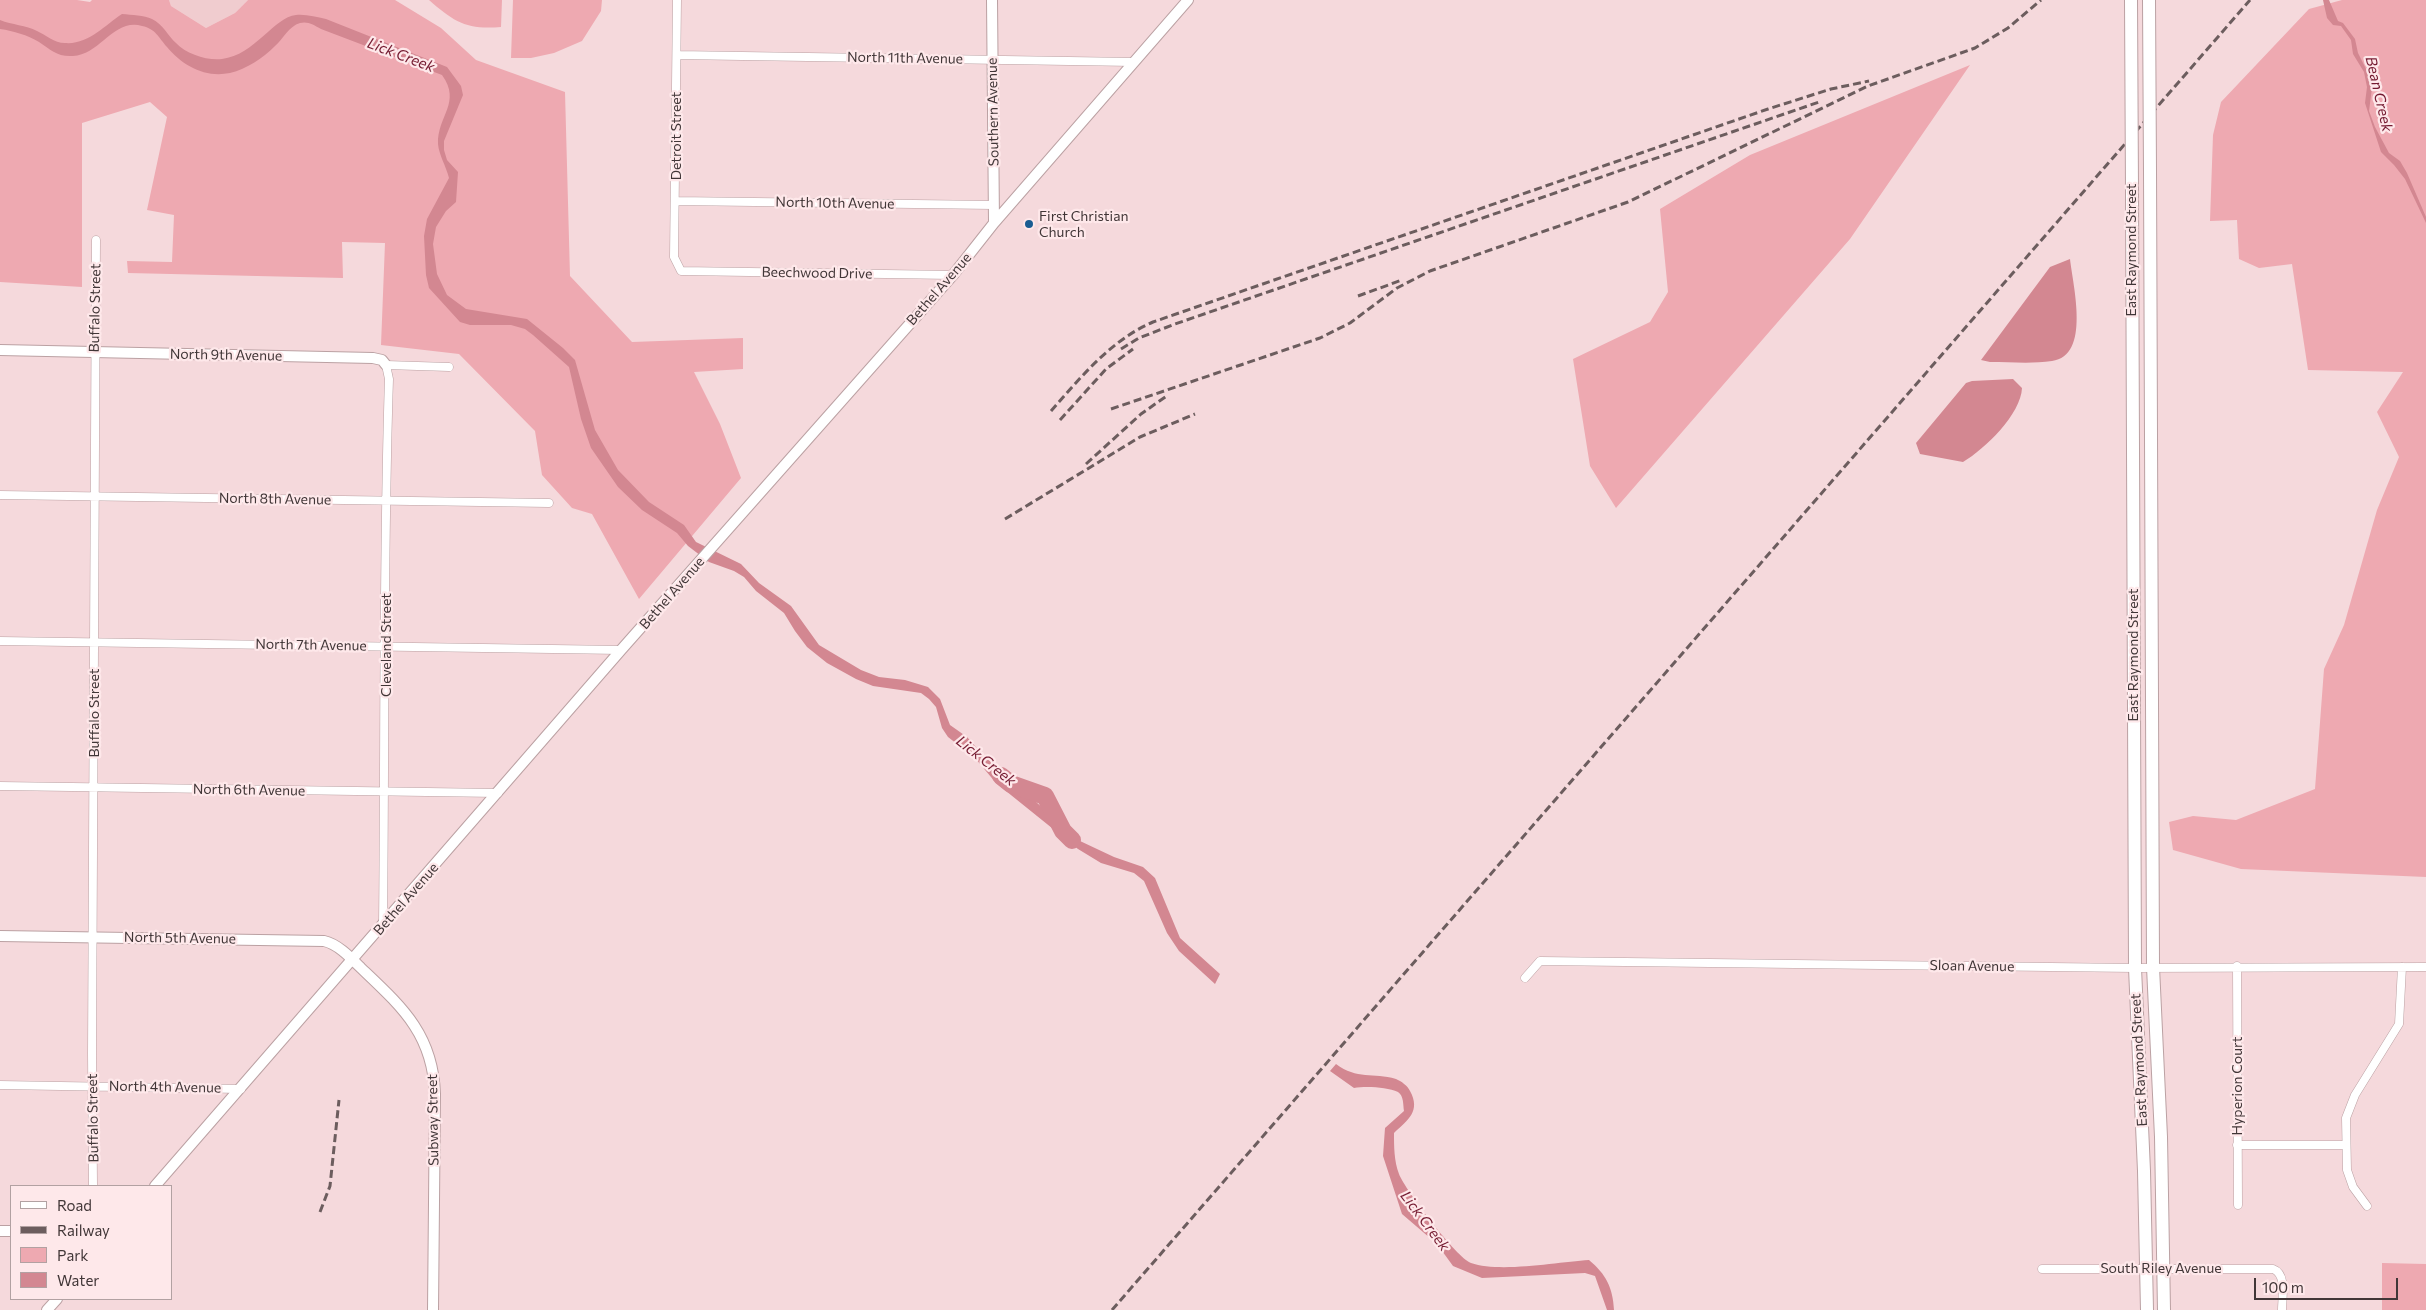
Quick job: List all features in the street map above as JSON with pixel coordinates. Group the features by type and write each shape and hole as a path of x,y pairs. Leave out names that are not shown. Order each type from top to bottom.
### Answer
{"main road":[{"name":"East Raymond Street","path":"2131,0 2135,968 2144,1171 2146,1310"},
{"name":"East Raymond Street","path":"2149,0 2153,967 2164,1310"},
{"path":"2133,550 2150,550"}],"street":[{"name":"Detroit Street","path":"677,0 674,256 681,271"},
{"name":"Southern Avenue","path":"992,0 994,223"},
{"name":"Bethel Avenue","path":"156,1185 691,570 953,275 994,223 1188,0"},
{"name":"North 11th Avenue","path":"677,55 1134,62"},
{"name":"North 10th Avenue","path":"676,201 994,205"},
{"name":"Buffalo Street","path":"93,1185 94,352 96,240"},
{"name":"Beechwood Drive","path":"681,271 953,275"},
{"name":"North 9th Avenue","path":"0,350 373,358 382,360 386,365 449,367"},
{"name":"Cleveland Street","path":"383,925 386,646 385,500 389,379 386,365"},
{"name":"North 8th Avenue","path":"0,495 549,503"},
{"name":"North 7th Avenue","path":"0,640 621,650"},
{"name":"North 6th Avenue","path":"0,786 498,793"},
{"name":"North 5th Avenue","path":"0,936 324,941 334,944 352,960"},
{"name":"Subway Street","path":"352,960 406,1013 426,1044 432,1064 435,1094 433,1310"},
{"name":"Sloan Avenue","path":"1525,978 1540,961 2135,968 2237,966 2426,967"},
{"name":"Hyperion Court","path":"2237,966 2238,1205"},
{"path":"2367,1206 2350,1179 2345,1145 2345,1125 2349,1106 2399,1024 2402,967"},
{"name":"North 4th Avenue","path":"0,1085 241,1088"},
{"path":"2237,1145 2345,1145"},
{"name":"South Riley Avenue","path":"2042,1268 2273,1269 2279,1272 2282,1278 2282,1310"},
{"path":"48,1310 56,1300"}],"shaded area":[{"path":"169,0 248,0 235,13 206,28 171,6"}],"green space":[{"path":"0,0 77,0 90,2 92,0 169,0 171,6 206,28 235,13 248,0 395,0 441,28 476,60 565,92 570,276 632,342 743,338 743,369 694,372 720,424 741,478 639,599 592,514 572,508 542,475 535,431 459,354 381,345 385,243 342,242 343,278 128,273 127,261 172,262 174,215 147,210 167,117 150,102 82,123 82,287 0,282"},
{"path":"429,0 502,0 501,27 479,27 462,23 446,14"},
{"path":"513,0 602,0 601,11 582,41 554,53 531,58 511,58"},
{"path":"2342,0 2426,0 2426,877 2241,869 2173,850 2169,822 2193,816 2236,820 2315,789 2324,669 2344,625 2377,510 2399,457 2377,412 2403,372 2308,370 2292,264 2259,268 2239,259 2237,220 2210,221 2213,135 2221,102 2309,9"},
{"path":"1970,65 1850,239 1616,508 1590,466 1573,359 1650,322 1668,292 1660,209 1750,155"},
{"path":"2382,1263 2426,1264 2426,1310 2382,1310"}],"water":[{"path":"2323,0 2329,0 2338,21 2343,23 2355,39 2358,53 2372,88 2369,111 2375,127 2389,153 2400,161 2407,173 2426,217 2426,223 2405,179 2381,152 2365,103 2367,87 2364,72 2353,54 2351,40 2341,26 2333,25 2327,18"},
{"name":"Lick Creek","path":"122,14 152,19 180,47 198,56 210,59 234,56 254,44 288,17 304,15 326,19 447,67 461,86 463,95 444,141 447,160 458,172 456,202 446,211 436,227 433,244 437,274 447,295 466,309 527,319 563,348 575,360 595,430 618,470 649,502 684,525 696,542 741,564 759,583 791,606 819,645 861,670 879,677 905,680 928,687 940,699 950,725 967,737 982,754 1080,841 1114,857 1143,867 1155,878 1180,938 1220,974 1215,984 1179,951 1167,933 1144,881 1134,873 1101,863 1078,849 996,783 975,758 948,737 942,728 936,707 929,699 921,693 873,686 827,663 807,647 784,613 756,591 744,577 734,571 709,562 688,546 677,533 642,510 618,487 591,448 581,419 569,367 533,335 525,329 511,325 470,325 460,322 429,288 426,275 424,236 427,219 449,178 438,144 441,125 447,110 450,94 448,85 442,75 306,23 300,23 293,27 260,59 243,69 221,74 203,72 187,65 173,54 154,31 147,27 132,25 123,27 91,50 73,56 58,54 30,37 0,29 0,20 33,29 57,42 73,43 89,38"},
{"path":"2070,259 2077,318 2076,334 2072,347 2064,356 2052,361 1990,362 1981,360 2050,267"},
{"path":"2013,379 2022,388 2015,409 2000,430 1981,449 1963,462 1920,454 1916,443 1966,383"},
{"name":"Lick Creek","path":"1336,1064 1358,1074 1396,1079 1409,1089 1413,1098 1413,1110 1408,1119 1394,1133 1397,1169 1403,1182 1421,1208 1464,1258 1471,1263 1497,1267 1589,1260 1608,1282 1614,1310 1607,1310 1595,1276 1585,1273 1482,1278 1453,1266 1437,1244 1402,1214 1383,1156 1385,1128 1404,1111 1401,1096 1398,1092 1382,1088 1354,1088 1330,1071"}],"waterway":[{"name":"Lick Creek","path":"1001,776 1011,784 1045,796 1063,831 1072,840"}],"railway":[{"path":"1111,409 1320,338 1350,323 1397,288 1430,271 1628,202 1868,86 1975,48 2008,28 2041,0"},
{"path":"1112,1310 2250,0"},
{"path":"1051,411 1085,373 1110,349 1153,322 1768,109 1831,89 1869,81"},
{"path":"1121,349 1139,338 1175,324 1819,102"},
{"path":"1358,296 1402,280"},
{"path":"1060,420 1106,369 1133,349"},
{"path":"1086,464 1141,414 1168,395"},
{"path":"1005,519 1140,437 1195,414"},
{"path":"320,1212 330,1186 339,1100"}],"place":[{"name":"First Christian Church","path":"1029,224"}],"water label":[{"name":"Bean Creek","path":"2379,94"}]}
